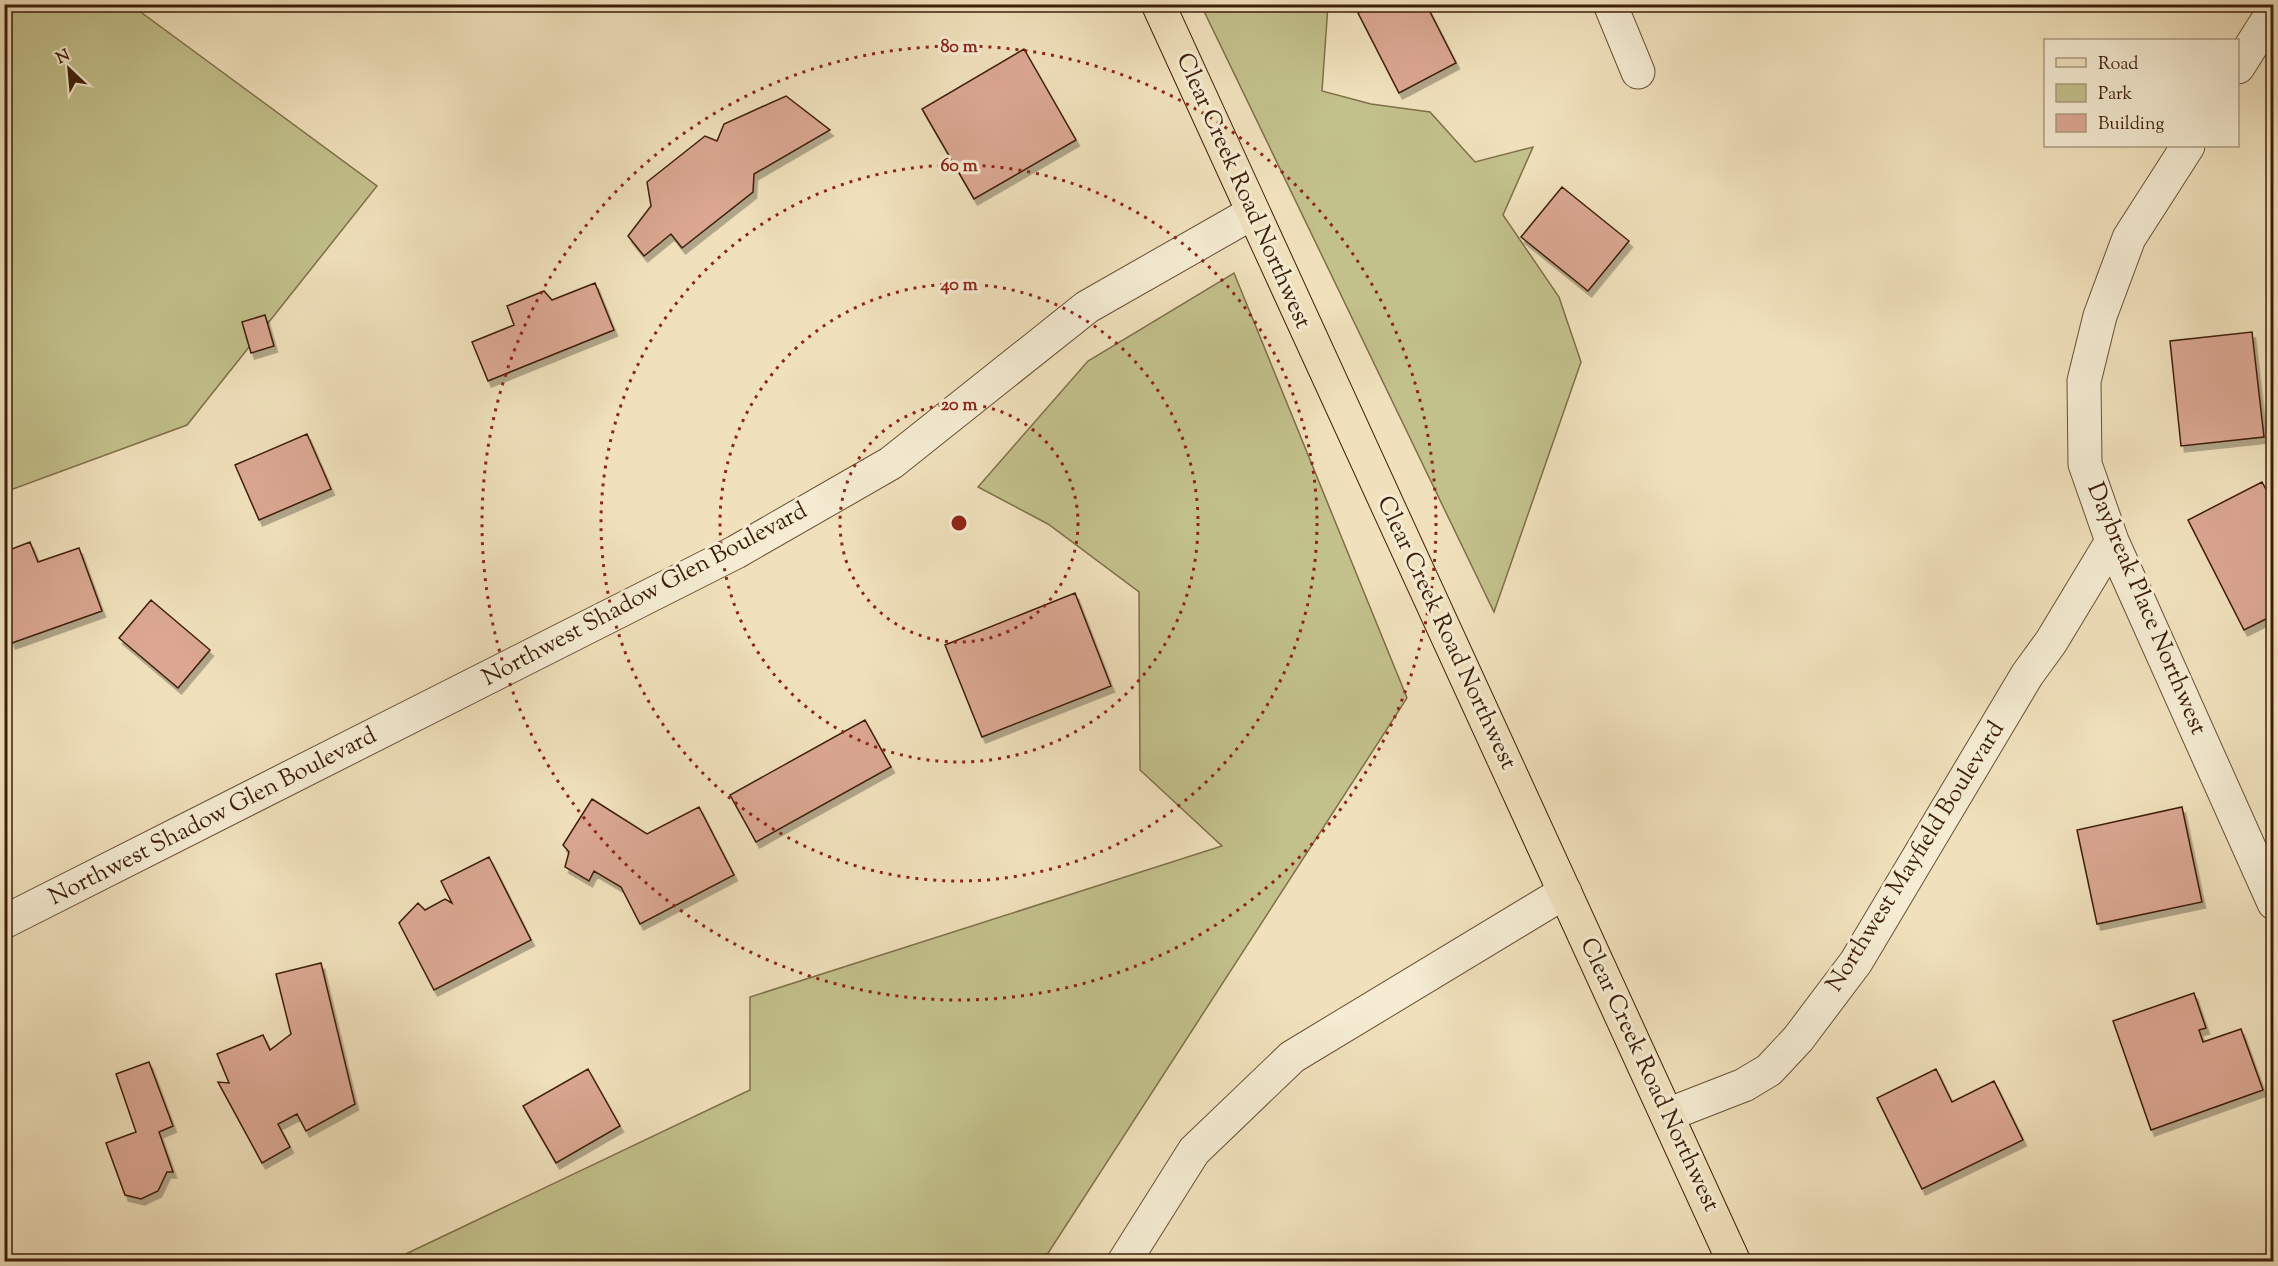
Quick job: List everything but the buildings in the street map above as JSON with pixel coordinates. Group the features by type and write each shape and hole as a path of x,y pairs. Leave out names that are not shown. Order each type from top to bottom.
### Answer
{"main road":[{"name":"Clear Creek Road Northwest","path":"1158,4 1734,1262"}],"street":[{"path":"1610,4 1638,72"},
{"path":"2239,65 2274,10"},
{"name":"Daybreak Place Northwest","path":"2187,147 2129,238 2100,316 2084,381 2085,465 2112,541 2274,903"},
{"name":"Northwest Shadow Glen Boulevard","path":"4,922 736,552 891,463 1087,307 1252,213"},
{"name":"Northwest Mayfield Boulevard","path":"1667,1115 1744,1085 1769,1070 1798,1039 1856,962 2027,675 2051,642 2112,541"},
{"path":"1124,1262 1194,1151 1292,1056 1565,892"}],"green space":[{"path":"5,5 134,5 377,186 187,425 5,492"},
{"path":"1201,5 1328,5 1322,91 1371,104 1430,112 1475,162 1533,147 1503,215 1559,297 1581,362 1494,612"},
{"path":"1234,273 1407,698 1043,1261 391,1261 750,1090 750,997 1222,846 1140,770 1139,592 1048,524 978,487 1088,361"}]}
